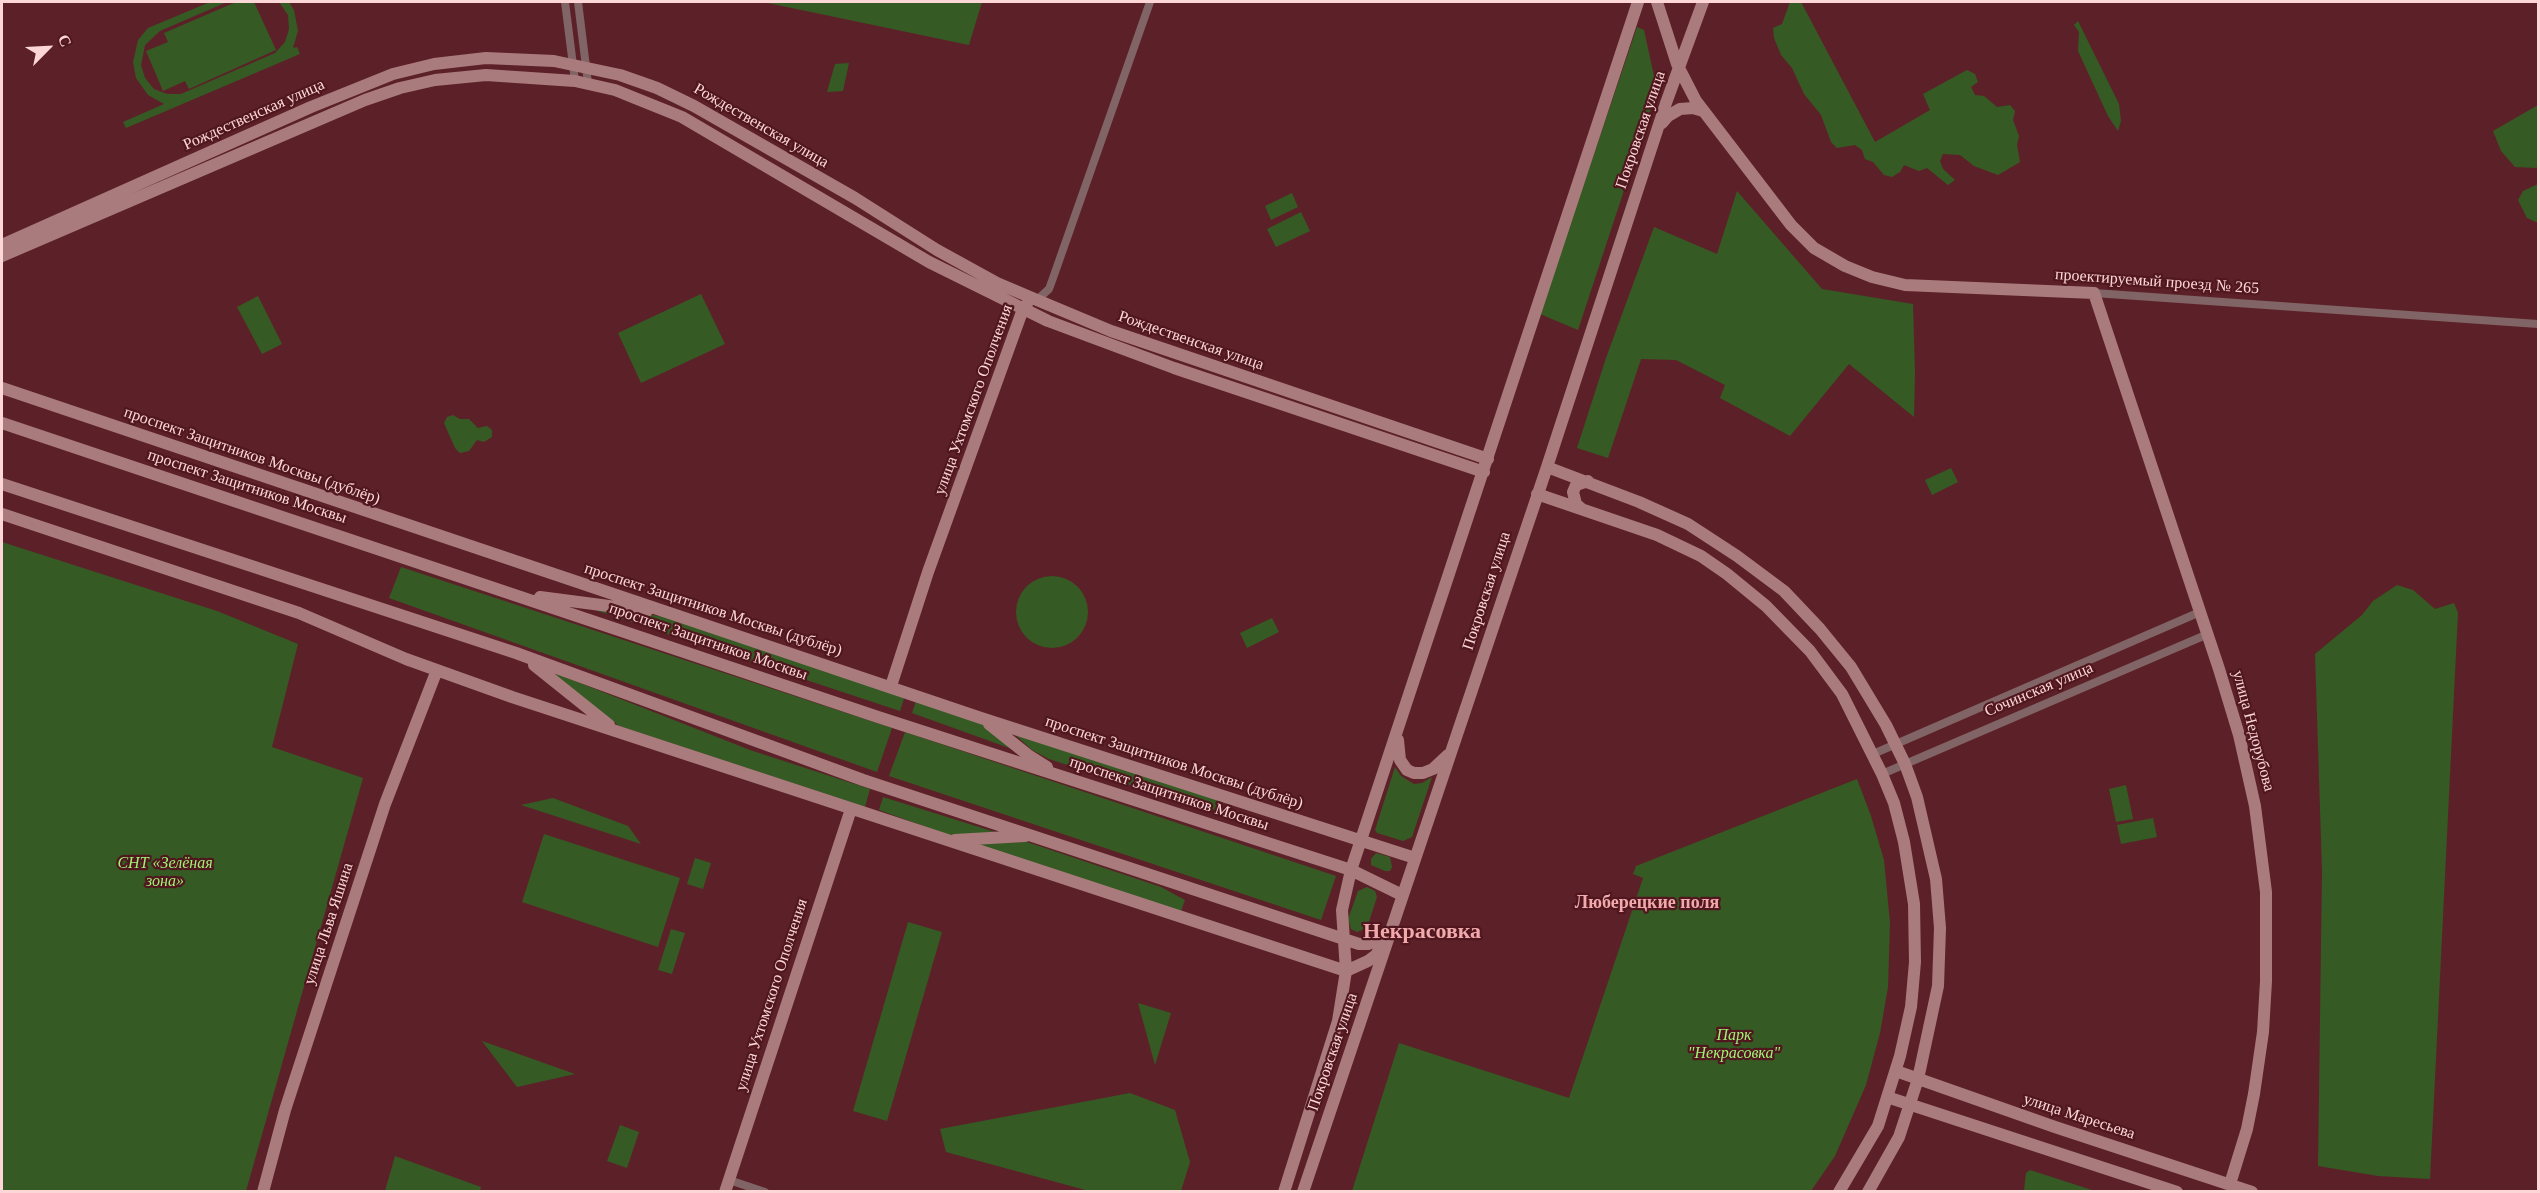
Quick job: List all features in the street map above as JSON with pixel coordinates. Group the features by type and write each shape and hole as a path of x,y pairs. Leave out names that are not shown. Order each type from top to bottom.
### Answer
{"street":[{"path":"565,2 575,81"},
{"path":"578,2 588,83"},
{"name":"улица Ухтомского Ополчения","path":"891,686 928,572 1023,309 1049,289 1149,2"},
{"name":"Покровская улица","path":"1284,1191 1338,1021 1346,971 1342,910 1351,870 1638,2"},
{"name":"проектируемый проезд № 265","path":"1657,2 1679,69 1703,111 1791,225 1814,248 1845,266 1872,277 1905,285 2094,294 2538,324"},
{"name":"Покровская улица","path":"1303,1191 1547,467 1657,131 1703,2"},
{"name":"Рождественская улица","path":"2,244 342,94 393,74 434,64 486,58 554,61 586,67 657,88 694,106 997,283 1111,331 1488,459"},
{"name":"Рождественская улица","path":"2,256 365,100 400,88 435,80 486,75 575,81 615,90 682,117 929,262 1023,309 1096,340 1174,368 1484,472"},
{"path":"1657,131 1668,116 1680,109 1693,108 1703,111"},
{"name":"улица Недорубова","path":"2094,294 2208,634 2239,735 2255,806 2266,892 2266,981 2263,1032 2247,1129 2229,1188"},
{"name":"проспект Защитников Москвы (дублёр)","path":"2,388 981,718 1415,858"},
{"name":"проспект Защитников Москвы","path":"2,423 1063,777 1351,870 1402,895"},
{"path":"1547,467 1588,481 1688,524 1737,556 1784,591 1820,629 1851,667 1905,764 1917,797 1937,889 1940,928 1938,986 1918,1079 1899,1137 1868,1191"},
{"path":"1583,510 1576,504 1573,492 1576,485 1588,481"},
{"path":"2,484 516,653 863,780 1359,944 1368,944 1388,934"},
{"path":"1537,494 1657,535 1701,556 1766,606 1810,651 1842,694 1882,774 1904,842 1914,904 1915,962 1907,1025 1896,1071 1878,1126 1839,1191"},
{"path":"2,514 298,613 437,670 851,809 1346,971 1376,955 1388,934"},
{"path":"511,593 670,613"},
{"name":"Сочинская улица","path":"1873,754 2200,612"},
{"name":"Сочинская улица","path":"1882,774 2208,634"},
{"path":"516,653 545,673 617,731"},
{"name":"улица Льва Яшина","path":"263,1191 285,1110 386,804 437,670"},
{"path":"981,718 1028,755 1063,777"},
{"path":"1399,730 1400,760 1407,770 1414,773 1423,773 1433,769 1445,759 1453,747"},
{"name":"улица Ухтомского Ополчения","path":"727,1185 851,809"},
{"path":"948,841 1034,835"},
{"path":"1907,1025 1913,1040 1921,1040 1928,1032"},
{"name":"улица Маресьева","path":"1896,1071 2229,1188 2252,1191"},
{"path":"1887,1097 2177,1191"},
{"path":"727,1185 765,1191"}],"green space":[{"path":"210,2 227,2 160,31 145,45 141,65 145,78 154,89 167,94 181,94 275,53 285,42 289,29 288,15 279,2 289,2 294,10 298,31 293,48 297,47 300,54 126,128 123,122 164,104 148,95 136,78 133,62 138,40 148,28"},
{"path":"236,2 254,2 276,50 189,89 185,81 163,91 146,51 168,42 164,33"},
{"path":"763,2 982,2 969,45"},
{"path":"1790,2 1801,2 1875,142 1930,110 1923,94 1967,70 1975,74 1978,82 1971,87 1975,95 1984,96 1997,107 2010,105 2015,111 2013,120 2019,136 2017,145 2020,162 1998,175 1974,166 1960,155 1943,154 1940,161 1943,169 1955,180 1948,185 1927,168 1919,171 1904,165 1900,172 1892,177 1884,175 1873,162 1865,159 1862,150 1855,145 1837,148 1831,142 1821,115 1804,94 1792,68 1781,55 1774,38 1773,28 1782,24"},
{"path":"2078,21 2119,104 2121,121 2118,131 2108,116 2078,51 2079,32 2074,25"},
{"path":"1637,27 1644,30 1657,90 1578,330 1540,314"},
{"path":"849,63 843,91 827,92 835,64"},
{"path":"2538,105 2538,166 2536,168 2515,167 2501,151 2493,131"},
{"path":"2538,184 2538,223 2527,218 2518,200 2523,191"},
{"path":"1737,191 1822,289 1913,304 1914,417 1849,364 1790,436 1720,398 1725,385 1676,360 1641,359 1608,458 1577,448 1606,358 1654,227 1717,254"},
{"path":"1292,193 1298,207 1271,220 1265,206"},
{"path":"1301,212 1310,231 1276,247 1267,229"},
{"path":"701,294 725,344 641,383 618,333"},
{"path":"258,296 282,344 262,354 237,307"},
{"path":"453,415 460,419 469,419 478,428 487,426 492,430 492,437 484,442 477,440 469,451 460,453 455,448 444,423 447,417"},
{"path":"1951,468 1958,482 1932,495 1925,480"},
{"name":"СНТ «Зелёная зона»","path":"2,542 217,611 298,644 272,747 363,778 246,1191 2,1191"},
{"path":"401,567 892,728 877,772 389,598"},
{"path":"1052,576 1072,582 1082,592 1088,612 1082,632 1072,642 1052,648 1032,642 1022,632 1016,612 1022,592 1032,582"},
{"path":"2397,585 2413,590 2435,609 2454,603 2458,613 2430,1179 2378,1176 2318,1166 2322,871 2315,654 2362,615 2373,601"},
{"path":"589,608 670,617 905,695 900,711"},
{"path":"1272,618 1279,632 1247,648 1240,633"},
{"path":"552,672 750,750 870,789 865,807 619,726"},
{"path":"916,701 982,723 1012,749 912,713"},
{"path":"1010,730 1220,800 1217,810 1191,805 1049,759 1032,750"},
{"path":"905,732 1336,876 1321,920 889,776"},
{"path":"1395,767 1401,776 1414,784 1422,783 1432,777 1412,837 1403,841 1377,833 1375,830"},
{"name":"Парк \"Некрасовка\"","path":"1857,779 1884,860 1890,923 1888,987 1880,1033 1866,1085 1835,1156 1811,1191 1352,1191 1399,1043 1569,1098 1643,878 1633,874 1636,866"},
{"path":"2126,785 2133,819 2116,822 2109,789"},
{"path":"883,797 995,832 951,836 879,810"},
{"path":"553,798 628,826 641,844 521,805"},
{"path":"2153,818 2157,837 2121,844 2117,825"},
{"path":"544,834 680,878 658,947 522,902"},
{"path":"1027,842 1161,887 1185,900 1181,911 969,844"},
{"path":"1376,853 1390,857 1392,867 1390,871 1371,865 1371,859"},
{"path":"695,858 711,863 703,889 687,884"},
{"path":"1367,887 1375,891 1377,897 1367,928 1357,932 1351,929 1348,919 1358,891"},
{"path":"908,922 942,932 887,1121 853,1111"},
{"path":"671,929 685,933 672,974 658,970"},
{"path":"1138,1003 1171,1013 1155,1065"},
{"path":"482,1041 575,1074 517,1087"},
{"path":"1130,1093 1175,1110 1190,1162 1181,1191 1089,1191 946,1152 940,1129"},
{"path":"620,1125 639,1132 627,1168 607,1161"},
{"path":"395,1156 481,1187 480,1191 385,1191"},
{"path":"2030,1170 2095,1191 2024,1191 2026,1173"}],"district":[{"name":"Люберецкие поля","path":"1647,903"},
{"name":"Некрасовка","path":"1422,932"}]}
